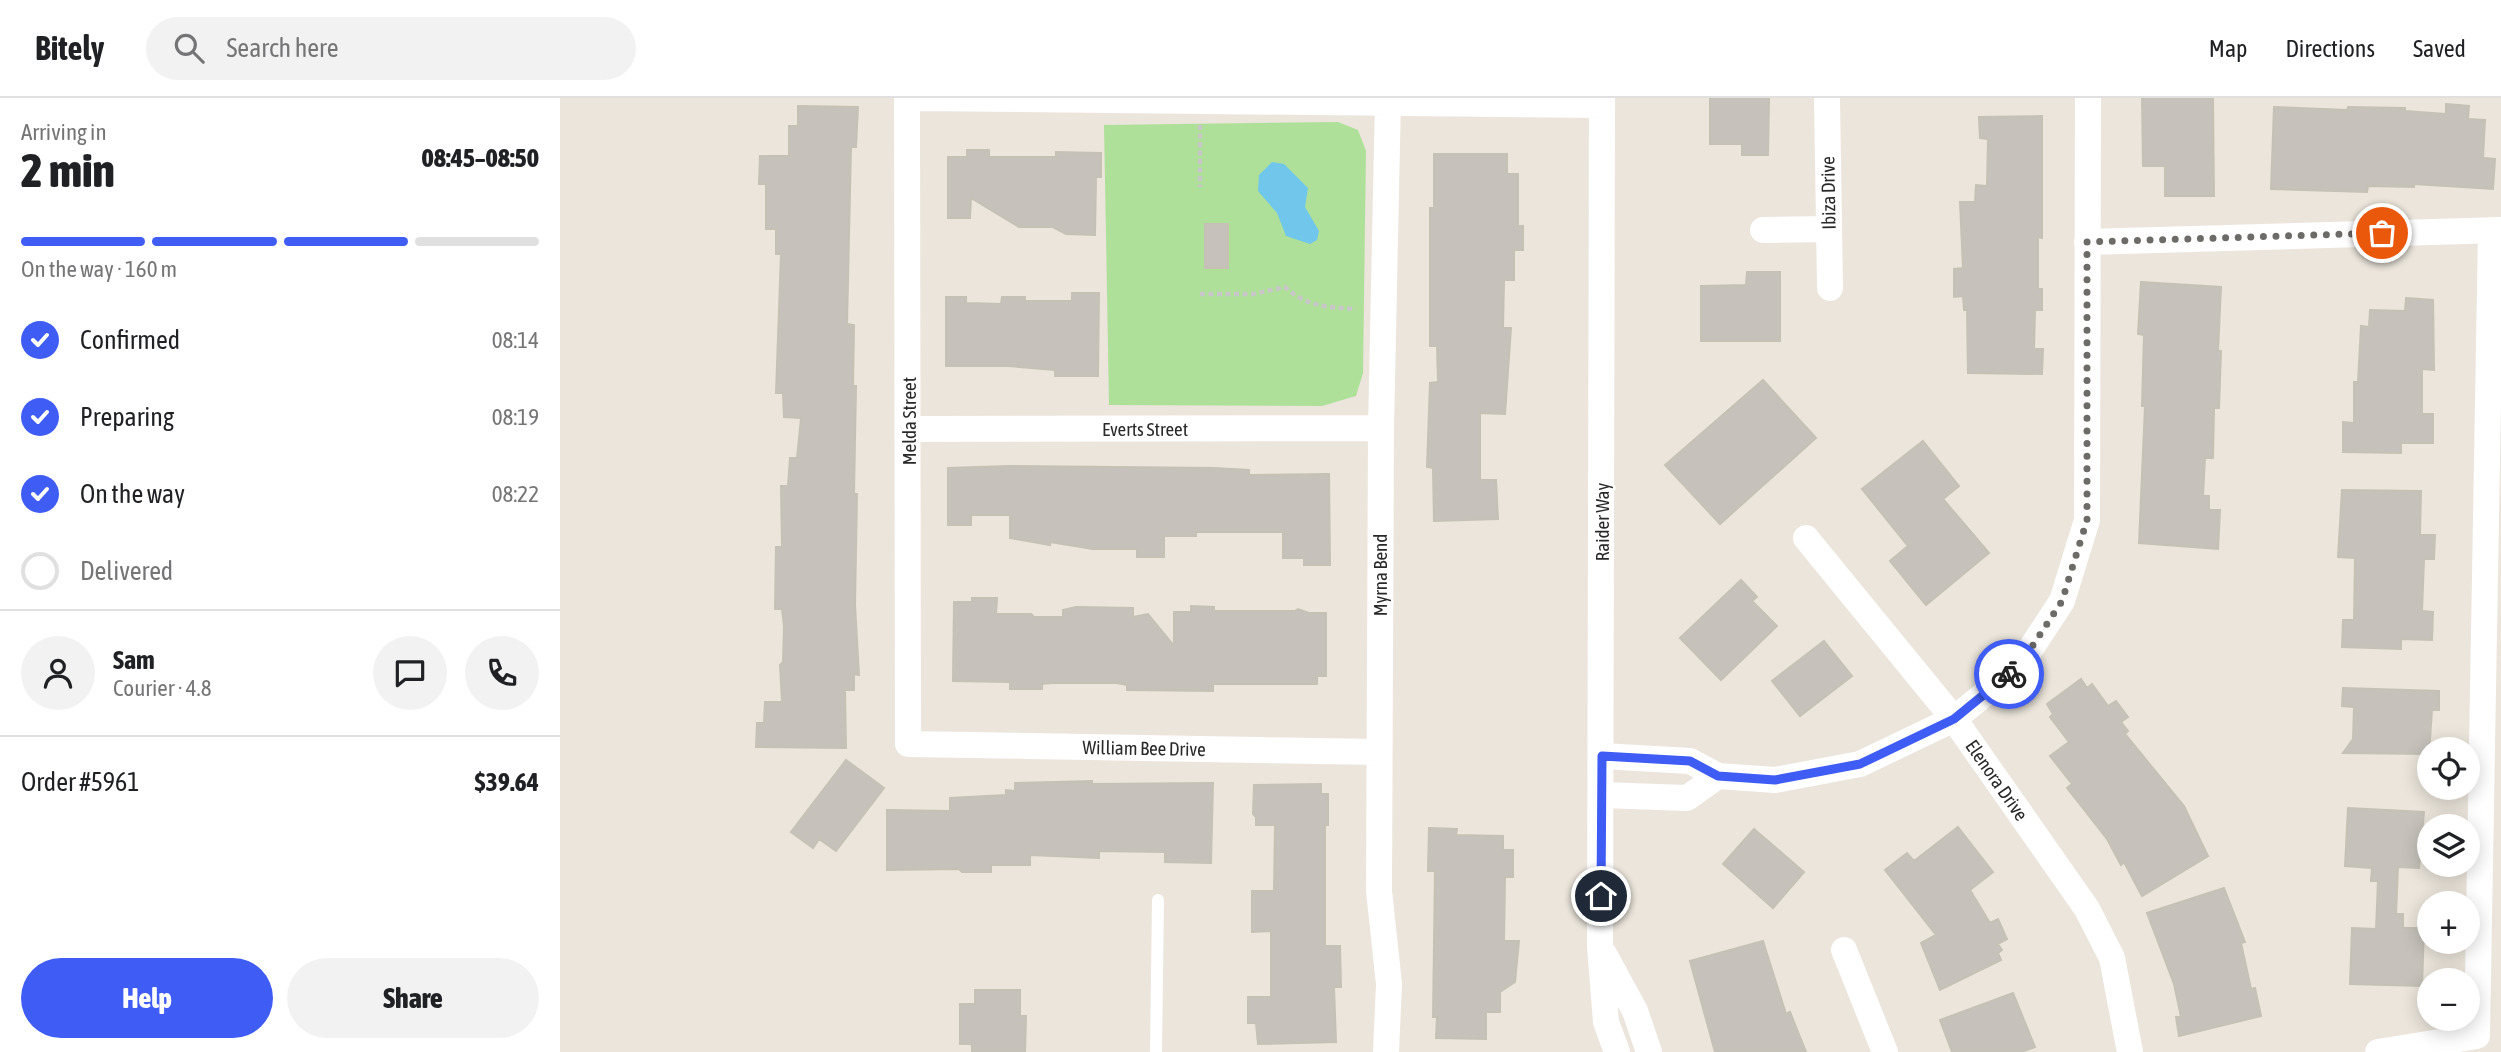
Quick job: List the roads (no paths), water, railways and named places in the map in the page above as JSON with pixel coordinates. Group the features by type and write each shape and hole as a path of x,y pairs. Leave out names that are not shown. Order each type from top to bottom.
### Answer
{"street":[{"name":"Melda Street","path":"907,98 908,744"},
{"path":"917,98 1602,101"},
{"name":"Ibiza Drive","path":"1826,98 1830,288"},
{"path":"1602,756 1690,761 1718,776 1775,780 1860,764 1954,719 2020,665 2062,601 2087,520 2088,98"},
{"name":"Myrna Bend","path":"1386,1052 1389,984 1379,891 1379,752 1381,428 1388,101"},
{"name":"Raider Way","path":"1602,101 1600,947 1606,1022 1617,1052"},
{"path":"1763,230 1829,229"},
{"path":"2087,242 2496,230 2477,1036 2378,1052"},
{"name":"Everts Street","path":"909,429 1381,428"},
{"name":"Elenora Drive","path":"1806,538 1954,719 2052,857 2093,921 2112,958 2130,1052"},
{"name":"William Bee Drive","path":"908,744 1379,752"},
{"path":"1602,795 1688,798 1718,776"},
{"name":"Raider Way","path":"1600,947 1635,1012 1649,1052"},
{"path":"1844,950 1885,1052"}],"lane":[{"path":"1156,1052 1158,900"}],"water":[{"path":"1272,162 1284,164 1308,188 1305,207 1319,231 1317,240 1310,244 1286,236 1277,213 1258,191 1259,175"}]}
